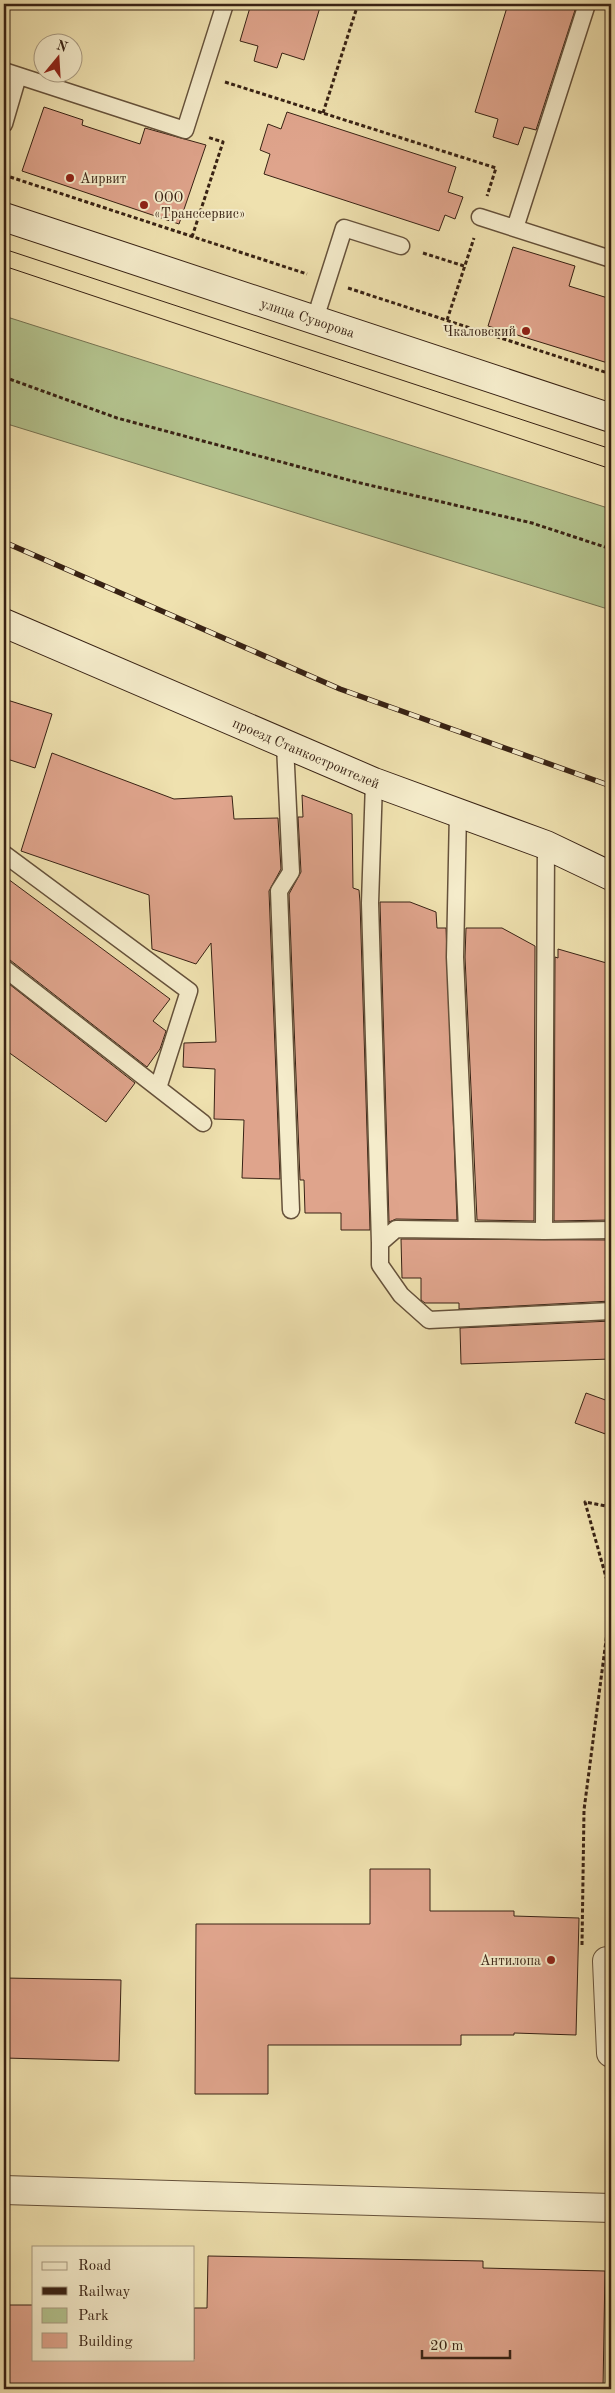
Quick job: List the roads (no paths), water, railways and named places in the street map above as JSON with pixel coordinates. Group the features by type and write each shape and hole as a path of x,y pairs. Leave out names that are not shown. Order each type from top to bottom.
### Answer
{"street":[{"name":"улица Суворова","path":"4,218 611,418"},
{"name":"проезд Станкостроителей","path":"4,622 374,782 546,845 611,876"},
{"path":"607,1961 611,2053"},
{"path":"4,2190 611,2208"}],"lane":[{"path":"4,124 11,74 185,130 225,4"},
{"path":"516,228 587,4"},
{"path":"480,217 611,259"},
{"path":"315,319 344,228 401,246"},
{"path":"286,745 291,872 279,891 291,1210"},
{"path":"374,782 370,902 380,1265 401,1295 429,1320 611,1311"},
{"path":"458,812 455,957 467,1230"},
{"path":"544,1231 546,845"},
{"path":"4,854 188,991 158,1088"},
{"path":"4,968 203,1123"},
{"path":"380,1243 396,1229 611,1230"}],"tram line":[{"path":"4,249 611,449"},
{"path":"4,266 611,469"}],"railway":[{"path":"4,542 340,689 611,786"}],"place":[{"name":"Аирвит","path":"70,178"},
{"name":"ООО «Транссервис»","path":"144,205"},
{"name":"Чкаловский","path":"526,331"},
{"name":"Aнтилопа","path":"551,1960"}]}
